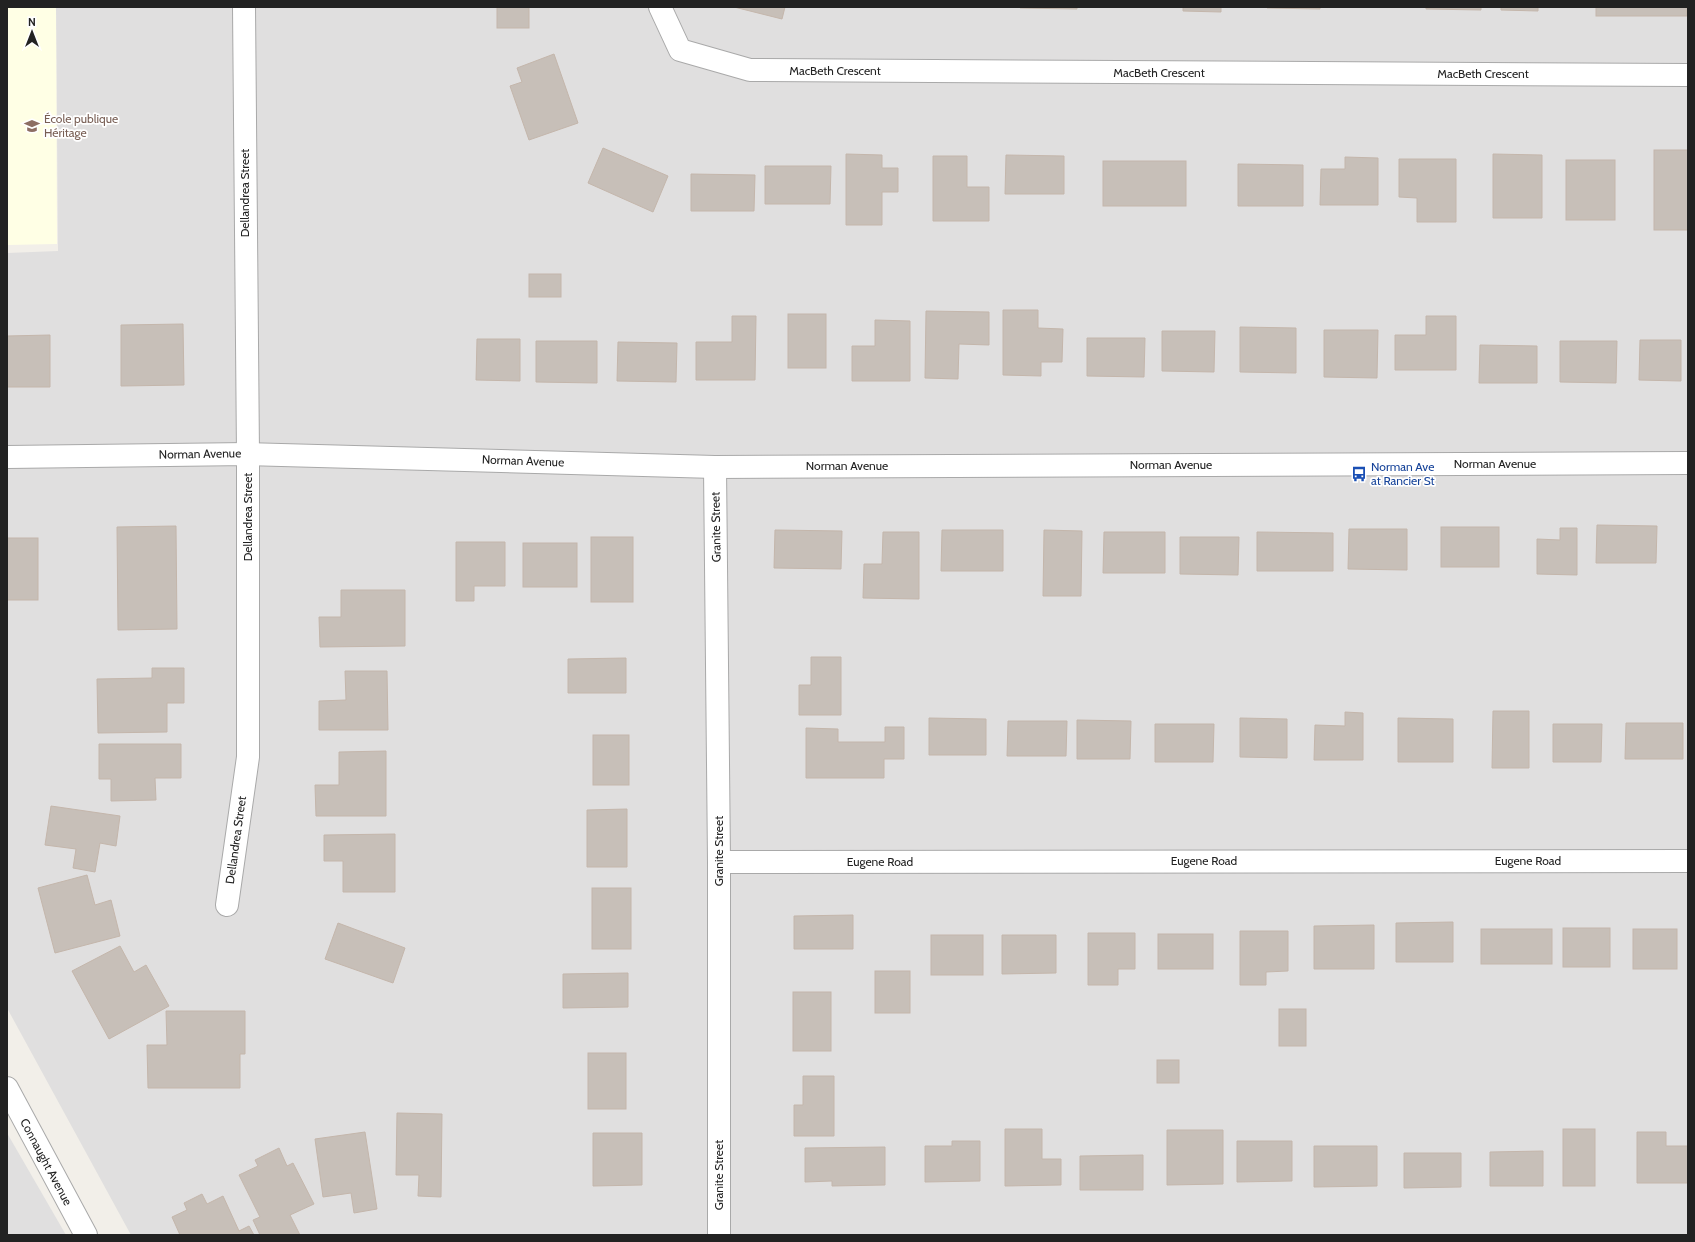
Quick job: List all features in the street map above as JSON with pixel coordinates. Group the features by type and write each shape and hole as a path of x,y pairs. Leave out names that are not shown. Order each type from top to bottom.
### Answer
{"street":[{"name":"Dellandrea Street","path":"227,905 248,757 248,454 244,7"},
{"name":"MacBeth Crescent","path":"660,7 680,50 750,70 1688,75"},
{"name":"Norman Avenue","path":"7,457 248,454 715,467 1688,464"},
{"name":"Granite Street","path":"715,467 719,862 719,1235"},
{"name":"Eugene Road","path":"719,862 1688,860"},
{"name":"Connaught Avenue","path":"7,1088 86,1235"}],"shaded area":[{"name":"École publique Héritage","path":"7,7 56,7 57,244 7,245"},
{"path":"56,7 1688,7 1688,1235 131,1235 7,1008 7,253 58,251"},
{"path":"7,1133 66,1235 7,1235"}],"building":[{"path":"497,7 529,7 529,28 497,28"},
{"path":"734,7 785,7 782,19"},
{"path":"1077,7 1077,9 1020,8"},
{"path":"1183,7 1221,7 1221,12 1183,11"},
{"path":"1320,7 1320,9 1267,8"},
{"path":"1426,7 1481,7 1481,10 1426,9"},
{"path":"1501,7 1538,7 1538,11 1501,10"},
{"path":"1596,7 1687,7 1687,16 1596,16"},
{"path":"554,54 578,123 529,140 510,86 522,82 517,68"},
{"path":"603,148 668,176 653,212 588,183"},
{"path":"1654,150 1688,150 1688,230 1654,230"},
{"path":"846,154 882,155 882,168 898,168 898,192 882,192 882,225 846,225"},
{"path":"1493,154 1542,155 1542,218 1493,218"},
{"path":"1006,155 1064,156 1064,194 1005,194"},
{"path":"933,156 967,156 967,187 989,187 989,221 933,221"},
{"path":"1345,157 1378,158 1378,205 1320,205 1321,169 1345,169"},
{"path":"1399,159 1456,159 1456,222 1417,222 1417,198 1399,197"},
{"path":"1566,160 1615,160 1615,220 1566,220"},
{"path":"1103,161 1186,161 1186,206 1103,206"},
{"path":"1238,164 1303,165 1303,206 1238,206"},
{"path":"765,166 831,166 830,204 765,204"},
{"path":"691,174 755,175 754,211 691,211"},
{"path":"529,274 561,274 561,297 529,297"},
{"path":"1003,310 1038,310 1038,328 1063,329 1062,362 1041,362 1041,376 1003,375"},
{"path":"926,311 989,312 989,345 959,344 958,379 925,378"},
{"path":"788,314 826,314 826,368 788,368"},
{"path":"732,316 756,316 755,380 696,380 696,342 732,342"},
{"path":"1426,316 1456,316 1456,370 1395,370 1395,335 1426,335"},
{"path":"875,320 910,321 910,381 852,381 852,346 875,346"},
{"path":"183,324 184,385 121,386 121,325"},
{"path":"1240,327 1296,328 1296,373 1240,372"},
{"path":"1324,330 1378,330 1377,378 1324,377"},
{"path":"1162,331 1215,331 1214,372 1162,371"},
{"path":"50,335 50,387 7,387 7,336"},
{"path":"1087,338 1145,338 1144,377 1087,376"},
{"path":"477,339 520,339 520,381 476,380"},
{"path":"1640,340 1681,340 1681,381 1639,380"},
{"path":"536,341 597,341 597,383 536,382"},
{"path":"1560,341 1617,341 1616,383 1560,382"},
{"path":"618,342 677,343 676,382 617,381"},
{"path":"1480,345 1537,346 1537,383 1479,383"},
{"path":"1597,525 1657,526 1656,563 1596,563"},
{"path":"176,526 177,629 118,630 117,527"},
{"path":"1441,527 1499,527 1499,567 1441,567"},
{"path":"1560,528 1577,528 1577,575 1537,574 1537,539 1560,540"},
{"path":"1349,529 1407,529 1407,570 1348,569"},
{"path":"775,530 842,531 841,569 774,568"},
{"path":"942,530 1003,530 1003,571 941,571"},
{"path":"1044,530 1082,531 1081,596 1043,596"},
{"path":"883,532 919,532 919,599 863,598 864,564 882,564"},
{"path":"1104,532 1165,532 1165,573 1103,573"},
{"path":"1257,532 1333,533 1333,571 1257,571"},
{"path":"591,537 633,537 633,602 591,602"},
{"path":"1180,537 1239,537 1238,575 1180,574"},
{"path":"7,538 38,538 38,600 7,600"},
{"path":"456,542 505,542 505,586 474,586 474,601 456,601"},
{"path":"523,543 577,543 577,587 523,587"},
{"path":"341,590 405,590 405,646 320,647 319,617 341,617"},
{"path":"811,657 841,657 841,715 799,715 799,685 811,685"},
{"path":"626,658 626,693 568,693 568,659"},
{"path":"152,668 184,668 184,703 167,703 167,732 98,733 97,679 152,678"},
{"path":"345,671 387,671 388,730 319,730 319,701 346,700"},
{"path":"1493,711 1529,711 1529,768 1492,768"},
{"path":"1345,712 1363,713 1363,760 1314,760 1315,725 1345,726"},
{"path":"929,718 986,719 986,755 929,755"},
{"path":"1240,718 1287,719 1287,758 1240,757"},
{"path":"1398,718 1453,719 1453,762 1398,762"},
{"path":"1077,720 1131,721 1130,759 1077,759"},
{"path":"1008,721 1067,721 1066,756 1007,756"},
{"path":"1626,723 1683,723 1683,759 1625,759"},
{"path":"1155,724 1214,724 1213,762 1155,762"},
{"path":"1553,724 1602,724 1601,762 1553,762"},
{"path":"885,727 904,727 904,759 884,759 884,778 806,778 806,728 838,729 838,742 885,742"},
{"path":"593,735 629,735 629,785 593,785"},
{"path":"99,744 181,744 181,778 155,778 156,800 111,801 111,779 99,779"},
{"path":"386,751 386,816 316,816 315,785 339,785 339,752"},
{"path":"51,806 120,816 116,846 100,843 95,872 73,868 76,849 45,845"},
{"path":"627,809 627,867 587,867 587,810"},
{"path":"395,834 395,892 343,892 343,861 324,861 324,835"},
{"path":"87,875 95,905 111,900 120,936 55,953 38,888"},
{"path":"592,888 631,888 631,949 592,949"},
{"path":"853,915 853,949 794,949 794,916"},
{"path":"1453,922 1453,962 1396,962 1396,923"},
{"path":"338,923 405,948 393,983 325,959"},
{"path":"1374,925 1374,969 1314,969 1314,926"},
{"path":"1563,928 1610,928 1610,967 1563,967"},
{"path":"1481,929 1552,929 1552,964 1481,964"},
{"path":"1633,929 1677,929 1677,969 1633,969"},
{"path":"1240,931 1288,931 1288,971 1266,972 1266,985 1240,985"},
{"path":"1088,933 1135,933 1135,969 1118,969 1118,985 1088,985"},
{"path":"1158,934 1213,934 1213,969 1158,969"},
{"path":"931,935 983,935 983,975 931,975"},
{"path":"1002,935 1056,935 1056,973 1002,974"},
{"path":"120,946 134,972 146,965 169,1006 109,1039 72,971"},
{"path":"875,971 910,971 910,1013 875,1013"},
{"path":"628,973 628,1007 563,1008 563,974"},
{"path":"793,992 831,992 831,1051 793,1051"},
{"path":"1279,1009 1306,1009 1306,1046 1279,1046"},
{"path":"166,1011 245,1011 245,1054 240,1054 240,1088 148,1088 147,1045 167,1045"},
{"path":"588,1053 626,1053 626,1109 588,1109"},
{"path":"1157,1060 1179,1060 1179,1083 1157,1083"},
{"path":"803,1076 834,1076 834,1136 794,1136 794,1105 803,1105"},
{"path":"397,1113 442,1114 441,1197 418,1196 419,1175 396,1175"},
{"path":"1005,1129 1042,1129 1042,1159 1061,1159 1061,1185 1005,1186"},
{"path":"1563,1129 1595,1129 1595,1186 1563,1186"},
{"path":"1167,1130 1223,1130 1223,1184 1167,1185"},
{"path":"365,1132 377,1209 354,1213 351,1193 323,1197 315,1139"},
{"path":"1637,1132 1666,1132 1666,1146 1688,1146 1688,1183 1637,1183"},
{"path":"593,1133 642,1133 642,1185 593,1186"},
{"path":"952,1141 980,1141 980,1181 925,1182 925,1146 952,1146"},
{"path":"1237,1141 1292,1141 1292,1181 1237,1182"},
{"path":"1314,1146 1377,1146 1377,1186 1314,1187"},
{"path":"885,1147 885,1185 832,1186 832,1181 805,1182 805,1148"},
{"path":"279,1148 287,1166 293,1163 314,1204 290,1215 300,1235 260,1235 253,1220 260,1217 239,1175 258,1166 255,1160"},
{"path":"1543,1151 1543,1186 1490,1186 1490,1152"},
{"path":"1404,1153 1461,1153 1461,1187 1404,1188"},
{"path":"1143,1155 1143,1190 1080,1190 1080,1156"},
{"path":"202,1194 207,1204 223,1196 239,1231 249,1226 254,1235 180,1235 172,1217 187,1210 184,1203"}],"place":[{"name":"École publique Héritage","path":"32,126"},
{"name":"Norman Ave at Rancier St","path":"1359,474"}]}
